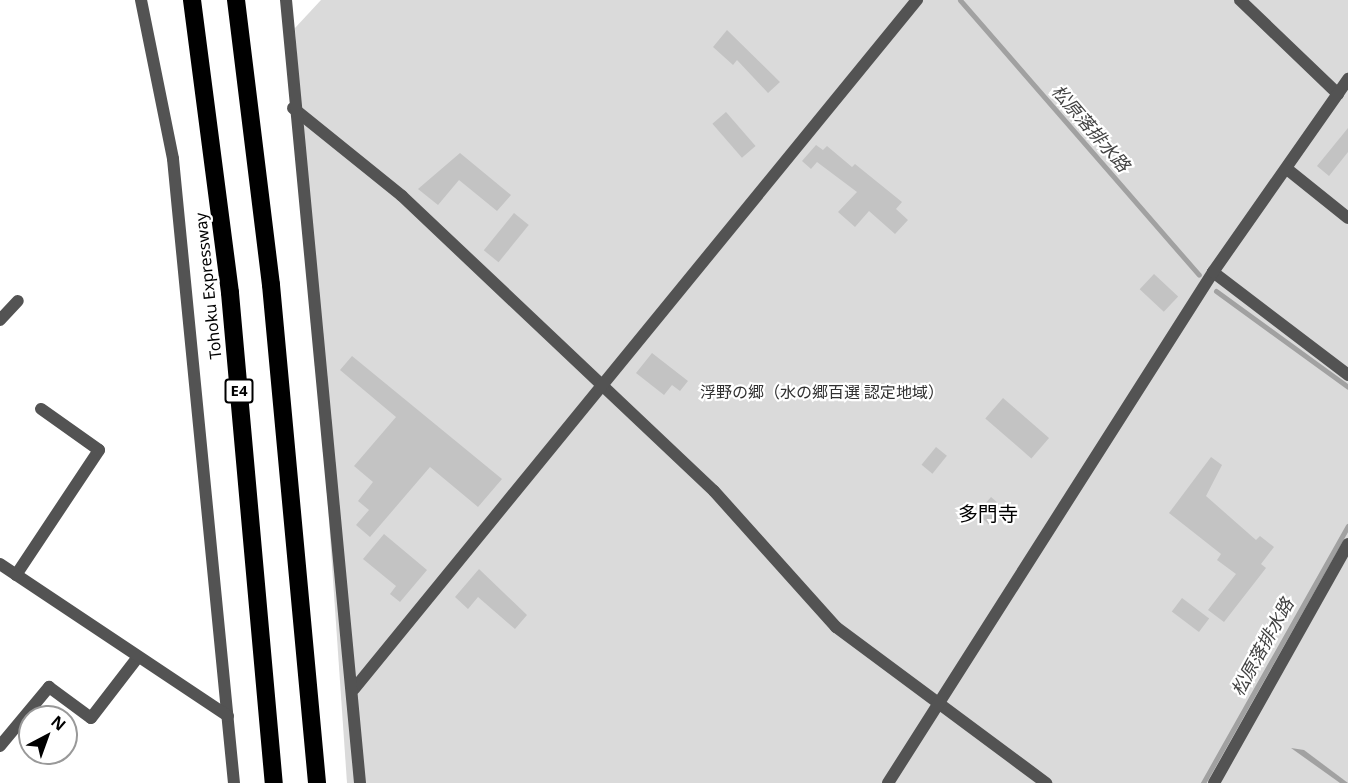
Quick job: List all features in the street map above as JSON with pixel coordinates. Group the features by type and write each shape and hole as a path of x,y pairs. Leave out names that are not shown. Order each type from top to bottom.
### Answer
{"highway":[{"name":"Tohoku Expressway","path":"192,0 230,293 274,783"},
{"path":"236,0 271,285 317,783"}],"street":[{"path":"141,0 173,159 234,783"},
{"path":"286,0 293,108 354,689 360,783"},
{"path":"354,689 917,0"},
{"path":"1240,0 1338,94"},
{"path":"888,783 934,704 1213,272 1348,80"},
{"path":"293,108 402,196 714,491 836,627 934,704 1046,783"},
{"path":"1287,169 1348,218"},
{"path":"1213,272 1348,375"},
{"path":"0,320 18,301"},
{"path":"16,575 99,450 41,409"},
{"path":"1214,783 1348,544"},
{"path":"0,564 228,716"},
{"path":"0,746 49,687 91,718 138,657"}],"green space":[{"name":"浮野の郷（水の郷百選 認定地域）","path":"321,0 1348,0 1348,783 347,783 295,28"}],"shaded area":[{"path":"1291,748 1304,750 1348,783 1340,783"}],"building":[{"path":"727,30 780,82 768,93 737,60 733,65 713,47"},
{"path":"726,112 756,146 742,158 712,124"},
{"path":"1348,128 1348,152 1329,176 1317,166"},
{"path":"816,145 823,150 827,146 852,167 855,164 902,202 896,209 908,220 895,234 869,211 855,227 838,212 857,192 817,162 811,169 802,161"},
{"path":"460,153 511,195 497,211 459,180 438,205 418,189"},
{"path":"514,213 529,225 499,262 484,250"},
{"path":"1154,274 1178,297 1164,312 1140,289"},
{"path":"652,353 688,381 680,391 672,385 664,395 636,373"},
{"path":"352,356 502,479 478,507 430,467 370,537 356,525 369,510 358,501 373,482 354,466 396,417 340,370"},
{"path":"1003,398 1049,438 1031,458 985,418"},
{"path":"936,447 947,456 932,474 922,465"},
{"path":"1211,457 1222,465 1206,496 1256,540 1260,536 1274,547 1261,564 1266,568 1224,622 1208,610 1236,574 1217,560 1221,554 1169,513"},
{"path":"991,497 1005,509 990,525 977,514"},
{"path":"384,534 427,570 400,602 390,594 396,586 363,559"},
{"path":"479,569 527,615 515,629 478,597 468,609 455,597"},
{"path":"1182,598 1209,618 1199,632 1172,612"}],"waterway":[{"name":"松原落排水路","path":"960,0 1199,275"},
{"name":"松原落排水路","path":"1216,291 1348,387"},
{"name":"松原落排水路","path":"1203,783 1348,526"}],"district":[{"name":"多門寺","path":"988,513"}]}
